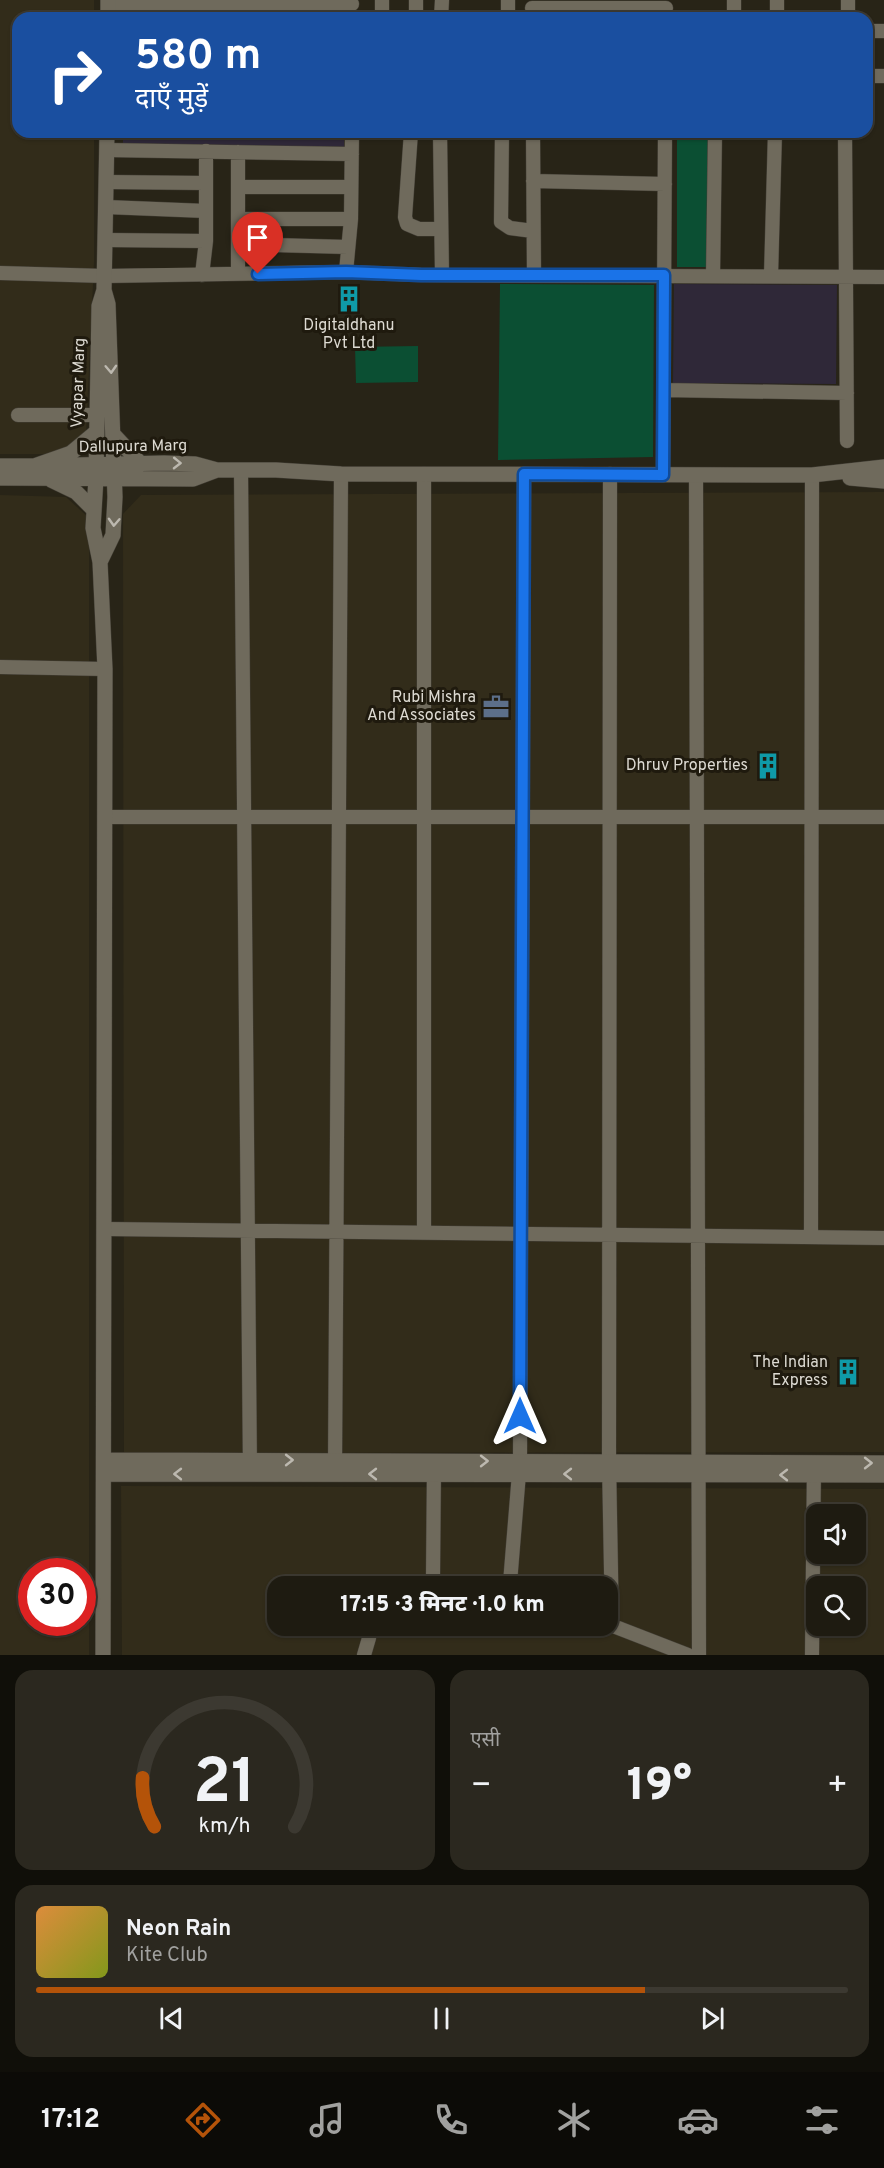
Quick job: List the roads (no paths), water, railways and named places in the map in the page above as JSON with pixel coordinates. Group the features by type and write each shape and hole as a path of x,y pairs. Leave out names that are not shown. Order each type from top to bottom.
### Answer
{"street":[{"path":"108,7 202,2 315,2 352,8"},
{"path":"532,9 666,9"},
{"name":"Vyapar Marg","path":"100,562 113,535 115,497 108,304 105,283 107,138"},
{"path":"346,272 351,219 351,138"},
{"path":"411,138 405,217 407,224 419,230 441,229"},
{"path":"440,138 442,275"},
{"path":"501,138 501,222 510,228 533,231"},
{"path":"533,138 534,275"},
{"path":"663,475 665,138"},
{"path":"713,276 715,138"},
{"path":"771,276 775,138"},
{"path":"845,138 847,441"},
{"path":"107,150 351,153"},
{"path":"202,275 206,241 206,151"},
{"path":"238,152 238,274"},
{"path":"533,181 665,184"},
{"path":"107,182 205,183"},
{"path":"238,187 351,187"},
{"path":"106,207 206,211"},
{"path":"239,219 351,219"},
{"path":"106,240 206,241"},
{"path":"239,244 348,247"},
{"path":"0,273 105,283 202,275 346,272 442,275 884,277"},
{"name":"Vyapar Marg","path":"103,1655 105,669 100,562 93,537 99,306 105,283"},
{"path":"664,390 847,393"},
{"path":"18,415 96,415"},
{"path":"34,466 71,453 95,433"},
{"path":"114,434 142,471 115,497"},
{"name":"Dallupura Marg","path":"0,466 142,471 195,464 217,470 341,474 817,475"},
{"path":"817,475 884,467"},
{"path":"241,470 250,1467"},
{"path":"0,478 48,478 96,471"},
{"path":"335,1467 341,474"},
{"path":"424,474 424,1233"},
{"path":"511,1576 519,1468 524,474"},
{"path":"610,474 610,1576"},
{"path":"696,475 699,1655"},
{"path":"817,475 884,481"},
{"path":"811,1237 812,817 817,475"},
{"path":"48,478 76,492 94,510"},
{"path":"0,668 105,669"},
{"path":"105,817 884,817"},
{"path":"105,1229 884,1238"},
{"path":"814,1469 884,1463"},
{"path":"105,1467 814,1469 884,1475"},
{"path":"433,1576 434,1468"},
{"path":"812,1655 814,1469"},
{"path":"618,1628 688,1655"},
{"path":"364,1655 369,1638"}],"place":[{"name":"Digitaldhanu Pvt Ltd","path":"349,299"},
{"name":"Rubi Mishra And Associates","path":"496,707"},
{"name":"Dhruv Properties","path":"768,766"},
{"name":"The Indian Express","path":"848,1372"}]}
